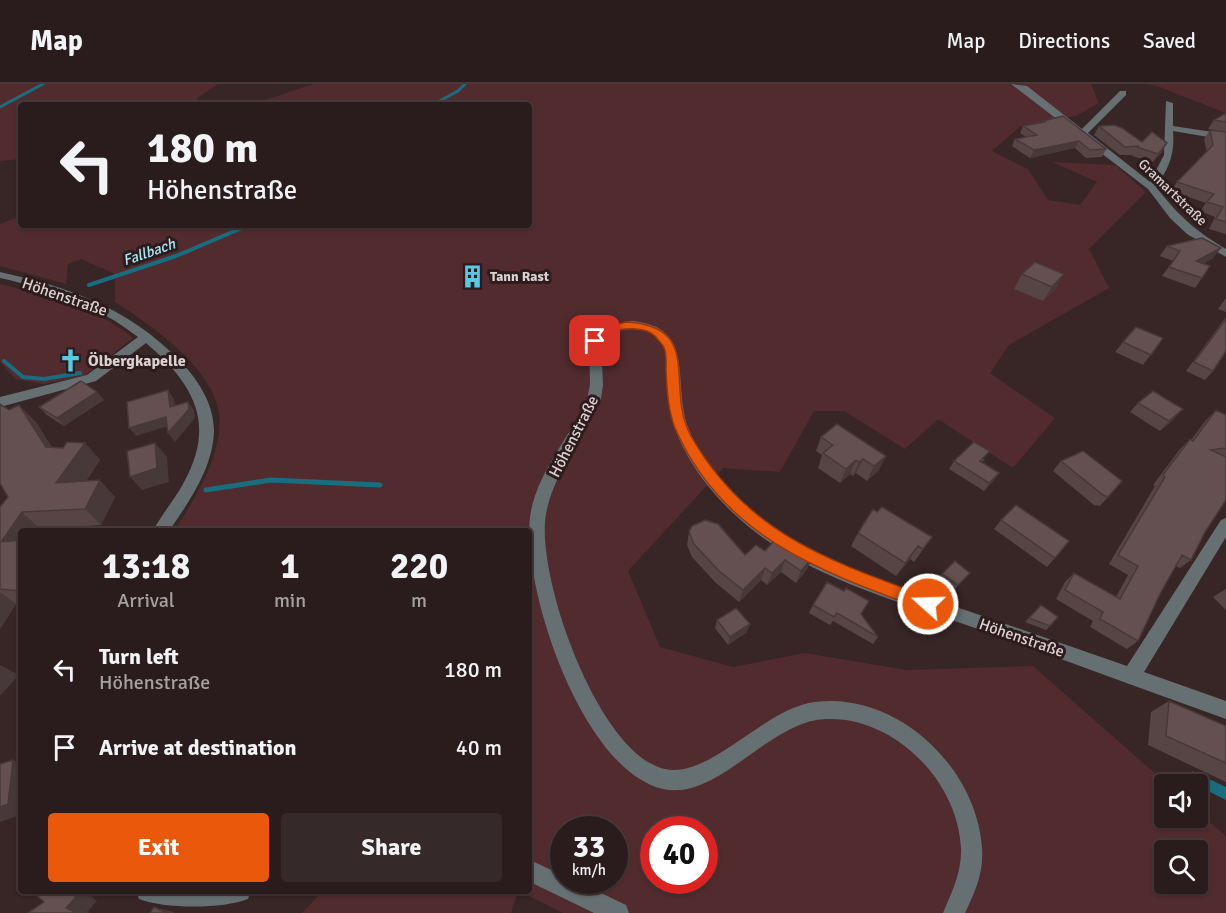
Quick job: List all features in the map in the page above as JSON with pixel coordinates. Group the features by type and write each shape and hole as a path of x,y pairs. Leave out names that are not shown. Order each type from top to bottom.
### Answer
{"street":[{"name":"Gramartstraße","path":"1015,84 1024,88 1083,133 1150,187 1184,225 1226,254"},
{"path":"1083,133 1123,93"},
{"path":"1150,187 1163,172 1170,155 1168,128 1170,103"},
{"path":"1168,128 1226,137"},
{"name":"Höhenstraße","path":"0,275 37,284 91,302 122,317 167,354 195,389 202,403 206,423 204,445 198,468 183,498 162,528"},
{"name":"Höhenstraße","path":"954,913 964,899 973,870 969,826 962,800 929,755 898,730 870,716 854,712 822,710 805,712 779,723 702,773 683,779 663,779 628,760 612,741 599,720 576,681 561,646 541,572 536,535 538,518 553,470 595,398 595,341 605,332 626,326 646,326 663,336 670,348 678,420 694,453 717,486 740,510 785,543 849,575 1226,710"},
{"path":"0,402 91,378 147,336"},
{"path":"1131,676 1226,524"},
{"path":"532,872 618,913"},
{"path":"182,894 205,894"}],"shaded area":[{"path":"0,84 218,84 196,99 206,102 18,102 18,159 0,161"},
{"path":"313,84 1091,84 1099,103 1076,116 1021,126 992,151 1028,169 1048,200 1080,205 1097,182 1052,162 1115,165 1146,192 1089,249 1109,288 1009,345 990,373 1055,418 1013,468 938,419 905,449 844,411 814,411 780,472 723,468 628,571 660,647 733,667 805,653 907,670 1033,666 1156,774 1154,828 1208,828 1208,820 1226,836 1226,913 563,913 525,894 532,894 532,528 176,528 199,490 217,444 219,413 214,396 205,380 193,364 162,335 115,302 115,274 81,259 68,264 66,284 0,266 0,224 18,217 18,228 532,228 532,102 260,102"},
{"path":"1145,84 1226,84 1226,113 1157,86"},
{"path":"0,284 70,303 102,317 133,338 83,377 43,384 15,379 0,362"},
{"path":"320,894 517,894 511,913 302,913"}],"water":[{"path":"1208,779 1226,787 1226,800 1208,791"}],"building":[{"path":"1226,113 1226,122 1214,120"},
{"path":"1063,116 1106,149 1090,150 1079,141 1034,150 1015,139 1037,135 1023,126"},
{"path":"1114,125 1142,142 1152,132 1167,143 1158,154 1137,147 1139,146 1125,147 1099,126"},
{"path":"1210,130 1226,132 1226,222 1216,219 1223,207 1207,202 1214,194 1177,182 1213,145"},
{"path":"1202,238 1221,248 1196,261 1210,266 1202,278 1169,267 1180,251 1167,246"},
{"path":"1035,262 1064,274 1052,287 1022,274"},
{"path":"1226,319 1226,351 1213,371 1194,362"},
{"path":"1136,327 1163,338 1151,355 1123,342"},
{"path":"81,381 97,392 57,418 39,407"},
{"path":"168,390 170,407 188,402 189,409 168,433 166,417 129,428 127,402"},
{"path":"1153,391 1183,409 1169,421 1138,403"},
{"path":"0,404 9,410 19,405 46,447 63,448 67,442 85,443 56,483 100,480 85,509 22,512 1,542 18,540 18,591 0,589 0,507 8,497 0,483"},
{"path":"1216,410 1226,415 1226,448 1211,450 1226,457 1226,500 1205,532 1191,560 1182,555 1160,594 1138,641 1100,619 1103,612 1065,590 1074,573 1120,599 1138,566 1118,555 1165,477 1163,475 1190,439 1193,441"},
{"path":"837,424 886,456 874,466 863,459 859,462 856,460 846,469 823,453 833,445 821,437"},
{"path":"974,442 990,451 980,461 999,473 989,483 954,461"},
{"path":"155,443 157,468 130,477 127,451"},
{"path":"1083,451 1122,481 1108,497 1061,461"},
{"path":"1016,505 1069,541 1055,558 1001,520"},
{"path":"882,507 932,537 923,549 918,546 905,563 858,533 873,509 877,512"},
{"path":"705,520 718,524 745,555 756,545 765,551 777,537 813,557 801,571 785,560 772,573 765,568 743,590 719,571 694,544 689,532 692,526"},
{"path":"955,561 970,573 958,585 942,574"},
{"path":"827,582 844,591 846,588 869,601 861,614 878,637 837,613 834,617 813,605"},
{"path":"1041,605 1058,617 1050,626 1029,618"},
{"path":"736,608 750,624 730,637 717,620"},
{"path":"1169,701 1226,726 1226,763 1166,736"},
{"path":"13,760 8,804 0,807 0,764"},
{"path":"35,894 73,894 76,897 66,908 77,913 28,913 44,902"},
{"path":"154,907 166,913 150,913"}],"waterway":[{"path":"0,107 43,84"},
{"name":"Fallbach","path":"438,102 458,91 465,84"},
{"name":"Fallbach","path":"89,285 176,256 242,228"},
{"path":"4,361 23,377 44,379 80,373"},
{"path":"206,490 271,480 380,485"}],"place":[{"name":"Tann Rast","path":"472,276"},
{"name":"Ölbergkapelle","path":"70,360"}],"route":[{"path":"595,341 612,328 632,325 646,326 663,336 670,348 674,399 678,420 685,436 717,486 740,510 799,552 831,568 928,604"}]}
